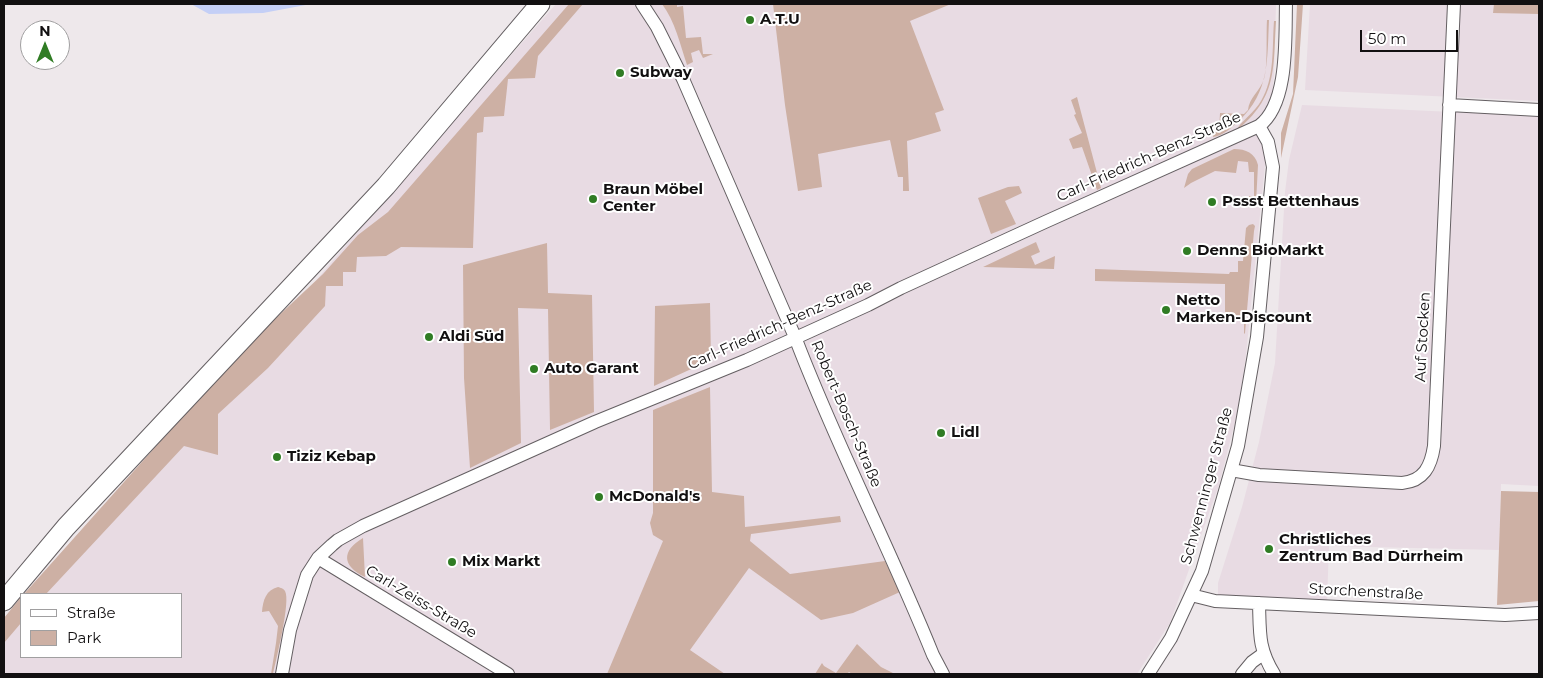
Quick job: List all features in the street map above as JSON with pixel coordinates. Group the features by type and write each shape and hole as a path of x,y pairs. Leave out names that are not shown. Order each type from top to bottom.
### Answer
{"main road":[{"path":"4,600 99,491 386,186 540,4"}],"street":[{"name":"Robert-Bosch-Straße","path":"642,4 657,27 683,79 795,337 812,381 878,526 932,656 943,674"},
{"path":"1259,126 1266,121 1276,104 1281,86 1286,4"},
{"name":"Auf Stocken","path":"1232,470 1259,475 1402,483 1411,482 1422,476 1427,470 1434,446 1454,4"},
{"path":"1449,105 1539,110"},
{"name":"Carl-Friedrich-Benz-Straße","path":"282,674 292,621 308,575 318,558 338,540 363,526 595,422 739,363 1044,222 1259,126"},
{"name":"Schwenninger Straße","path":"1148,674 1171,638 1202,571 1238,446 1257,337 1273,167 1268,142 1259,126"},
{"name":"Carl-Zeiss-Straße","path":"318,558 508,674"},
{"name":"Storchenstraße","path":"1191,595 1215,601 1505,615 1539,613"},
{"path":"1259,603 1260,643 1264,659 1274,674"},
{"path":"1242,674 1252,662 1263,654"}],"shaded area":[{"path":"556,4 1276,4 1274,75 1246,355 1238,410 1219,485 1170,623 1137,674 4,674 4,638 20,619 20,658 182,658 182,593 44,593 141,485 394,189"},
{"path":"1310,4 1539,4 1539,101 1305,90"},
{"path":"1302,105 1539,116 1539,486 1501,484 1499,550 1329,546 1327,602 1218,596 1218,583 1242,507 1259,442 1275,363 1285,192 1289,160"}],"green space":[{"path":"569,4 583,4 538,56 535,78 508,79 504,116 484,117 483,132 477,133 473,248 401,247 386,256 357,257 356,272 343,272 343,286 326,286 325,306 268,368 218,414 218,455 184,446 47,593 25,593 259,334 323,274 358,235 388,212"},
{"path":"662,4 677,4 677,7 683,6 686,38 701,37 703,54 713,54 703,58 699,50 691,53 693,62 687,65 674,25"},
{"path":"773,4 951,4 910,21 944,110 935,113 941,131 907,141 909,191 903,191 903,177 898,177 890,140 818,154 822,187 798,191"},
{"path":"1297,4 1303,4 1298,77 1281,158 1281,133 1293,94"},
{"path":"1494,4 1539,4 1539,14 1493,13"},
{"path":"1267,20 1269,20 1268,48 1266,67"},
{"path":"1274,21 1276,21 1271,81 1260,106 1236,131 1258,105 1269,82"},
{"path":"1263,82 1249,110 1239,121 1224,133 1213,137 1213,132 1219,132 1220,113 1244,114"},
{"path":"1077,97 1101,188 1097,190 1082,147 1073,149 1069,139 1082,133 1074,115 1076,114 1071,100"},
{"path":"1234,149 1249,152 1257,161 1256,203 1249,198 1249,196 1254,196 1254,172 1249,172 1248,162 1238,161 1236,173 1215,171 1184,188 1188,174 1192,169"},
{"path":"1019,186 1022,193 1005,201 1016,224 991,234 978,198 1008,187"},
{"path":"1253,224 1255,226 1244,334 1244,320 1225,319 1225,284 1095,281 1095,269 1229,274 1230,272 1238,272 1238,261 1243,261 1246,228"},
{"path":"1036,242 1040,252 1031,256 1035,265 1055,256 1054,269 983,267"},
{"path":"547,243 548,293 592,295 594,412 550,430 548,309 518,308 521,443 470,468 464,378 463,265"},
{"path":"710,303 711,360 654,386 655,306"},
{"path":"710,387 712,492 744,496 745,527 840,516 841,522 751,534 750,541 790,574 885,561 900,592 853,613 821,620 749,568 690,650 725,674 607,674 663,541 653,535 650,523 653,513 653,410"},
{"path":"1501,491 1539,492 1539,601 1497,605"},
{"path":"363,538 365,577 352,568 347,558 351,548"},
{"path":"278,587 285,591 286,606 277,657 273,674 271,674 278,626 269,611 262,612 266,596 271,590"},
{"path":"20,598 20,624 4,643 4,618"},
{"path":"857,644 881,667 895,674 852,674 849,672 847,674 815,674 822,663 836,673"}],"water":[{"path":"191,4 311,4 263,13 209,14"}],"place":[{"name":"A.T.U","path":"750,20"},
{"name":"Subway","path":"620,73"},
{"name":"Braun Möbel Center","path":"593,199"},
{"name":"Pssst Bettenhaus","path":"1212,202"},
{"name":"Denns BioMarkt","path":"1187,251"},
{"name":"Netto Marken-Discount","path":"1166,310"},
{"name":"Aldi Süd","path":"429,337"},
{"name":"Auto Garant","path":"534,369"},
{"name":"Lidl","path":"941,433"},
{"name":"Tiziz Kebap","path":"277,457"},
{"name":"McDonald's","path":"599,497"},
{"name":"Christliches Zentrum Bad Dürrheim","path":"1269,549"},
{"name":"Mix Markt","path":"452,562"}]}
